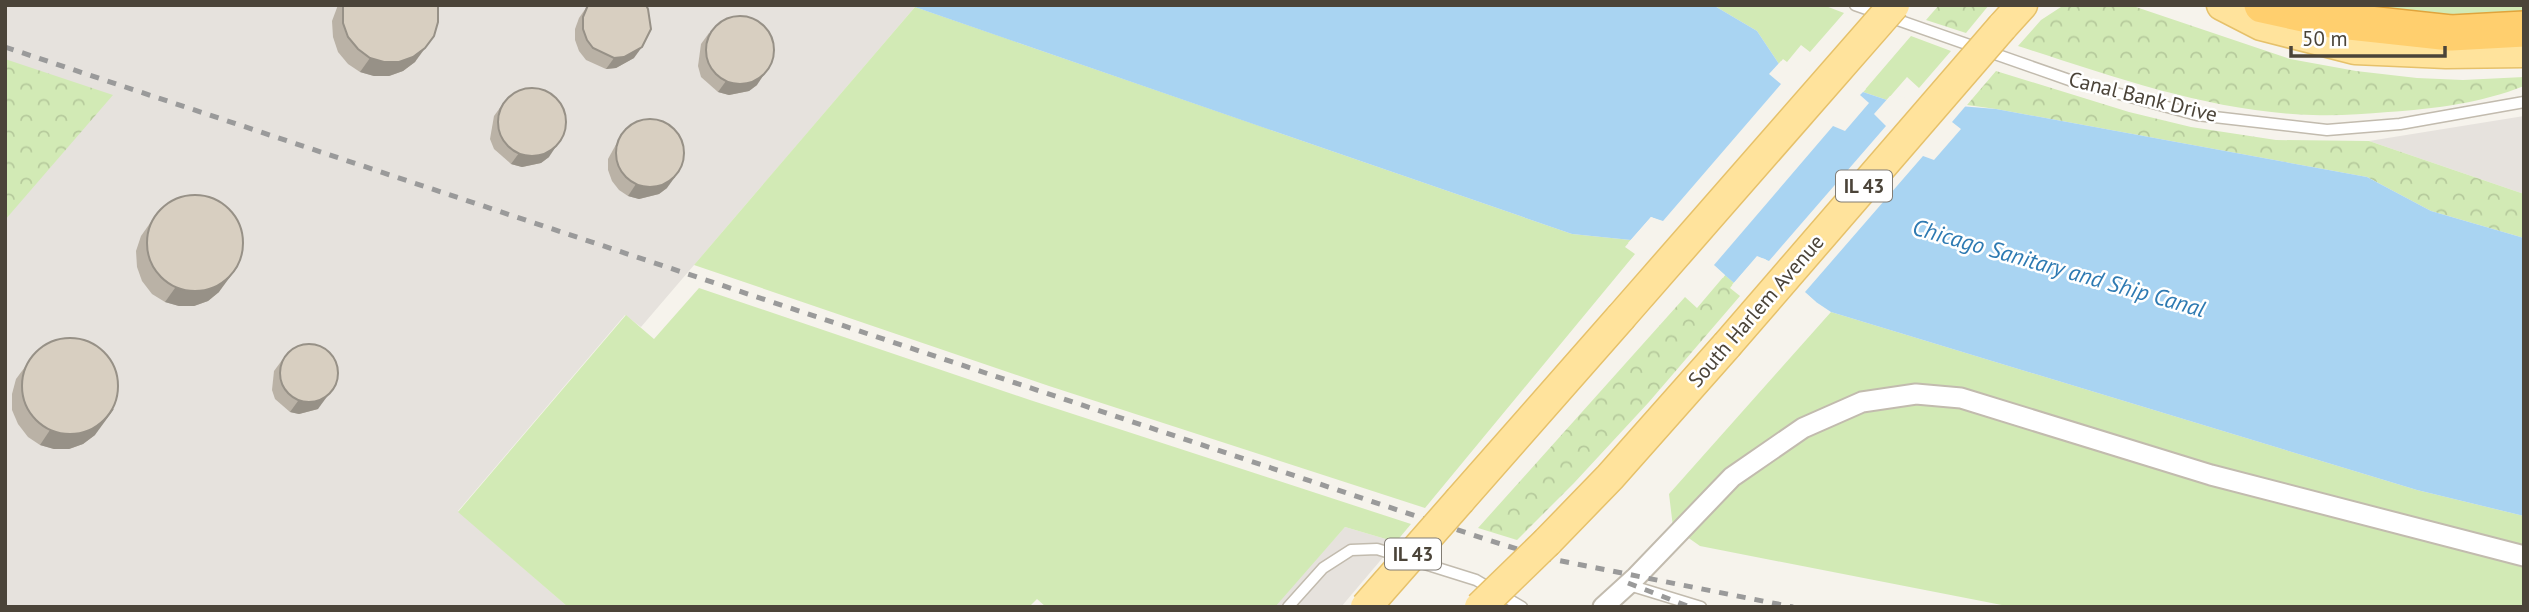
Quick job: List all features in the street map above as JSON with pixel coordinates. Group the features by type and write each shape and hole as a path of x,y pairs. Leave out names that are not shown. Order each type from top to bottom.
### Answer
{"highway":[{"path":"2262,5 2331,20 2451,33 2524,29"}],"main road":[{"name":"IL 43","path":"1366,607 1894,5"},
{"name":"South Harlem Avenue","path":"1480,607 1527,563 1609,477 2022,5"},
{"path":"2222,5 2261,25 2355,48 2446,53 2524,52"}],"street":[{"path":"1603,607 1628,585 1732,477 1803,428 1862,402 1916,394 1961,398 2211,475 2524,556"}],"lane":[{"name":"Canal Bank Drive","path":"1855,5 2075,82 2197,116 2327,130 2400,124 2524,102"},
{"path":"1288,607 1323,568 1351,550 1377,549 1476,580 1522,607"},
{"path":"1628,585 1701,607"}],"shaded area":[{"path":"5,5 915,7 641,327 625,315 458,511 568,607 5,607"},
{"path":"2524,116 2524,194 2369,141"},
{"path":"1345,527 1396,542 1341,607 1273,607"}],"green space":[{"path":"1713,5 1823,5 1844,13 1810,52 1801,45 1787,62 1783,59 1779,64 1757,31"},
{"path":"1939,5 1989,5 1966,33 1926,20"},
{"path":"2064,5 2130,5 2290,59 2356,71 2463,80 2524,77 2524,86 2457,104 2369,113 2313,115 2237,107 2163,91 2018,46 2041,20"},
{"path":"2331,5 2524,5 2524,15 2468,17"},
{"path":"915,7 1572,234 1631,240 1625,247 1635,254 1425,508 1049,386 694,265"},
{"path":"1911,36 1951,51 1919,88 1907,77 1887,100 1863,92"},
{"path":"5,59 113,95 5,220"},
{"path":"1996,71 2129,112 2191,127 2276,140 2369,141 2524,194 2524,238 2431,211 2367,177 1967,105"},
{"path":"1725,275 1734,283 1730,288 1740,296 1649,402 1574,483 1517,540 1478,528 1685,297 1697,308"},
{"path":"699,288 1030,400 1411,524 1396,542 1345,527 1275,607 1046,607 1037,599 1029,607 568,607 458,512 626,315 654,339"},
{"path":"1831,312 2417,490 2524,516 2524,607 2012,607 1700,546 1673,527 1669,494"}],"water":[{"name":"Chicago Sanitary and Ship Canal","path":"909,5 1713,5 1757,31 1779,64 1887,100 1996,109 2367,177 2431,211 2524,238 2524,516 2417,490 1831,312 1765,259 1757,257 1734,283 1663,222 1651,217 1631,240 1572,234"}],"pier":[{"path":"1781,61 1866,89 1860,95 1869,103 1845,131 1833,126 1714,265 1725,275 1723,278 1661,225 1652,221 1633,243 1628,243 1651,217 1663,221 1781,84 1769,74"},
{"path":"1890,96 1969,102 1952,122 1961,129 1934,160 1923,156 1805,292 1816,302 1814,305 1767,264 1758,260 1736,285 1732,285 1757,256 1769,261 1886,126 1874,114"}],"building":[{"path":"343,5 438,5 438,22 434,36 425,48 413,57 399,62 384,62 370,58 348,37 343,23"},
{"path":"588,5 646,5 651,29 642,47 624,57 614,58 593,48 583,29 583,17"},
{"path":"740,16 753,19 764,26 771,37 774,50 771,63 764,74 753,81 740,84 727,81 716,74 709,63 706,50 709,37 716,26 727,19"},
{"path":"532,88 545,91 556,98 563,109 566,122 563,135 556,146 545,153 532,156 519,153 508,146 501,135 498,122 501,109 508,98 519,91"},
{"path":"650,119 663,122 674,129 681,140 684,153 681,166 674,177 663,184 650,187 637,184 626,177 619,166 616,153 619,140 626,129 637,122"},
{"path":"195,195 213,198 229,209 240,225 243,243 240,261 229,277 213,288 195,291 177,288 161,277 150,261 147,243 150,225 161,209 177,198"},
{"path":"70,338 88,341 104,352 115,368 118,386 115,404 104,420 88,431 70,434 52,431 36,420 25,404 22,386 25,368 36,352 52,341"},
{"path":"309,344 320,346 333,357 338,373 336,384 325,397 309,402 298,400 285,389 280,373 282,362 293,349"}],"railway":[{"path":"5,47 1485,539 1546,558 1793,607"},
{"path":"1628,583 1690,607"}]}
